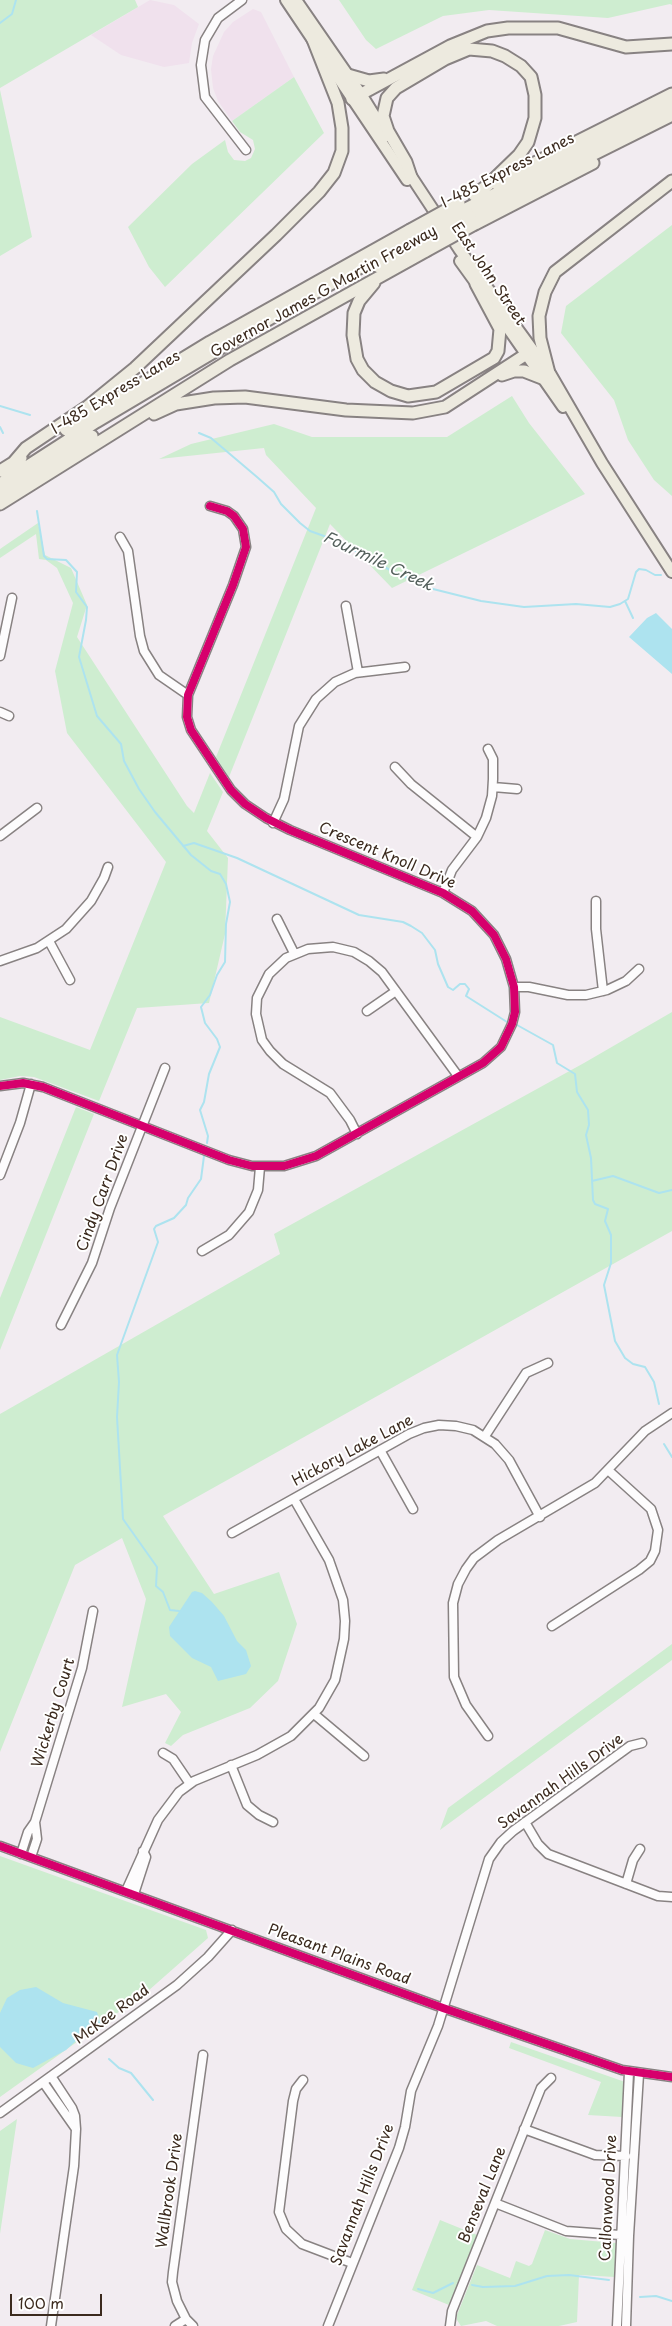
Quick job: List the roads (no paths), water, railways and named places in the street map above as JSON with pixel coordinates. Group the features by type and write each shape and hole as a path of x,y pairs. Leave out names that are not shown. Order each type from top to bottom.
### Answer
{"highway":[{"path":"356,96 450,46 487,31 508,28 558,28 626,47 672,44"},
{"path":"14,462 26,448 87,407 136,368 276,235 319,192 334,173 342,151 342,128 338,103 312,37"},
{"path":"411,177 386,123 384,108 387,98 396,88 445,59 470,49 492,51 506,56 521,66 531,77 535,95 533,130 519,155 488,185 474,195"},
{"path":"348,76 378,81 395,76"},
{"name":"Governor James G Martin Freeway","path":"0,504 230,360 400,265 418,240 468,213 474,195 672,94"},
{"name":"I-485 Express Lanes","path":"468,213 672,104"},
{"name":"I-485 Express Lanes","path":"468,213 672,115"},
{"name":"Governor James G Martin Freeway","path":"0,471 203,346 418,240 468,213 672,123"},
{"path":"486,382 514,371 546,375 539,321 545,292 555,272 672,181"},
{"name":"I-485 Express Lanes","path":"0,484 96,422 291,306 418,240"},
{"name":"I-485 Express Lanes","path":"0,494 162,393 418,240"},
{"path":"400,265 375,282 359,301 354,313 352,335 355,354 363,370 375,382 391,391 408,396 422,395 442,389 494,358 498,351 500,329 476,284"},
{"path":"109,435 176,404 214,398 245,396 346,410 413,413 445,407 525,355"}],"main road":[{"name":"East John Street","path":"286,0 356,96 546,375 672,572"},
{"name":"East John Street","path":"296,0 348,76 356,96 476,284 525,355 546,375"}],"street":[{"path":"242,0 218,18 205,40 201,65 205,97 246,150"},
{"name":"Crescent Knoll Drive","path":"0,1086 14,1083 31,1084 228,1160 260,1167 284,1166 303,1161 357,1134 490,1058 505,1042 514,1019 514,987 506,959 488,928 472,911 443,893 273,823 245,804 217,771 188,723 186,711 188,695 233,585 246,547 243,529 234,516 227,511 210,506"},
{"path":"120,537 128,551 144,652 159,675 188,695"},
{"path":"0,654 12,598"},
{"path":"346,606 358,672"},
{"path":"273,823 284,799 297,733 304,715 326,689 358,672 405,667"},
{"path":"0,712 9,716"},
{"path":"443,893 455,864 477,837 486,818 493,787 493,759 488,749"},
{"path":"395,767 411,784 477,837"},
{"path":"493,787 517,789"},
{"path":"0,836 37,808"},
{"path":"0,960 19,956 49,942 66,929 84,912 101,885 108,867"},
{"path":"596,901 596,929 603,991"},
{"path":"277,919 294,953"},
{"path":"49,942 70,980"},
{"path":"357,1134 350,1120 330,1093 276,1058 265,1046 260,1034 256,1014 259,990 274,968 294,953 324,947 354,952 376,966 458,1076"},
{"path":"514,987 529,987 568,995 586,995 603,991 626,981 638,970"},
{"path":"367,1011 396,991"},
{"name":"Cindy Carr Drive","path":"61,1324 92,1263 110,1208 165,1068"},
{"path":"0,1175 20,1123 31,1084"},
{"path":"202,1251 229,1234 249,1212 258,1190 260,1167"},
{"path":"485,1436 526,1373 537,1366 548,1363"},
{"path":"488,1736 466,1705 454,1677 452,1615 458,1584 474,1558 498,1540 595,1483 638,1437 657,1421 672,1413"},
{"name":"Hickory Lake Lane","path":"232,1533 409,1434 439,1425 464,1427 485,1436 509,1460 540,1517"},
{"path":"380,1450 413,1509"},
{"path":"552,1626 640,1570 650,1561 655,1551 658,1530 651,1509 608,1470"},
{"path":"130,1893 146,1857 143,1851 162,1812 179,1792 190,1784 275,1746 291,1736 314,1714 329,1692 339,1667 344,1640 345,1614 336,1576 294,1498"},
{"name":"Wickerby Court","path":"22,1854 28,1832 34,1822 87,1651 93,1611"},
{"path":"314,1714 364,1756"},
{"name":"Savannah Hills Drive","path":"328,2326 399,2148 405,2127 411,2090 443,2008 489,1859 501,1842 525,1822 630,1746 642,1743"},
{"path":"163,1753 173,1759 190,1784"},
{"path":"231,1765 247,1804 260,1816 272,1822"},
{"name":"Wickerby Court","path":"31,1857 37,1839 34,1822"},
{"path":"525,1822 538,1844 548,1854 658,1896 672,1897"},
{"name":"Pleasant Plains Road","path":"0,1846 443,2008 630,2072 672,2077"},
{"path":"626,1884 633,1860 640,1849"},
{"name":"McKee Road","path":"0,2113 177,1985 208,1957 232,1930"},
{"name":"Wallbrook Drive","path":"193,2326 186,2319 174,2291 173,2272 203,2054"},
{"name":"Callonwood Drive","path":"617,2326 620,2235 630,2072"},
{"name":"Callonwood Drive","path":"626,2326 629,2236 639,2074"},
{"path":"51,2076 72,2108 76,2129 74,2166 51,2326"},
{"name":"Benseval Lane","path":"450,2326 452,2311 494,2202 541,2088 551,2078"},
{"path":"303,2080 296,2089 293,2101 279,2212 286,2229 298,2240 352,2264"},
{"path":"43,2082 76,2129"},
{"path":"524,2129 595,2155 626,2156"},
{"path":"494,2202 566,2231 620,2235"},
{"path":"175,2326 186,2319"}],"water":[{"path":"656,613 672,629 672,674 629,637 647,618"},
{"path":"192,1592 202,1593 212,1602 224,1616 237,1641 246,1650 251,1666 246,1674 218,1681 211,1667 192,1658 170,1636 169,1627"},
{"path":"36,1987 63,2003 97,2012 101,2024 66,2050 33,2068 16,2063 0,2047 0,2013 7,1998 20,1990"}],"waterway":[{"path":"0,23 12,14 16,0"},
{"name":"Fourmile Creek","path":"0,406 30,415"},
{"path":"0,427 3,433"},
{"name":"Fourmile Creek","path":"199,433 211,438 274,492 281,504 310,531 335,540 390,570 429,588 481,601 524,607 576,604 610,607 628,599 636,572 639,569 646,570 655,575 661,575"},
{"path":"37,511 44,556 47,559 66,560 77,572 76,592 87,607 79,657 97,716 121,744 124,761 139,789 155,812 191,855 211,871 220,874 226,884 230,902 226,924 225,962 217,975 210,995 201,1007 205,1023 217,1039 220,1047 209,1074 204,1102 200,1110 208,1136 207,1143"},
{"path":"625,601 633,618"},
{"path":"183,846 194,843 237,858 359,915 403,922 411,926 422,933 435,950 438,964 448,987 453,990 460,984 465,984 469,989 466,996 507,1022"},
{"path":"517,1025 553,1045 557,1063 575,1074 577,1092 588,1110 589,1125 586,1135 591,1158 593,1200 595,1204 608,1209 605,1221 611,1235 611,1263 604,1285 615,1341 625,1358 633,1364 645,1367 654,1382 659,1404"},
{"path":"179,1611 170,1610 163,1592 156,1586 157,1567 123,1519 117,1417 119,1382 117,1355 158,1242 154,1229 156,1226 174,1218 186,1205 188,1198 201,1179 204,1156"},
{"path":"592,1181 613,1176 659,1193 672,1190"},
{"path":"664,1444 672,1457"},
{"path":"109,2059 119,2068 131,2073 153,2100"},
{"path":"472,2285 483,2287 515,2286 547,2276 569,2275 609,2280"},
{"path":"418,2289 433,2293 453,2283"},
{"path":"640,2297 656,2296 672,2301"}]}
